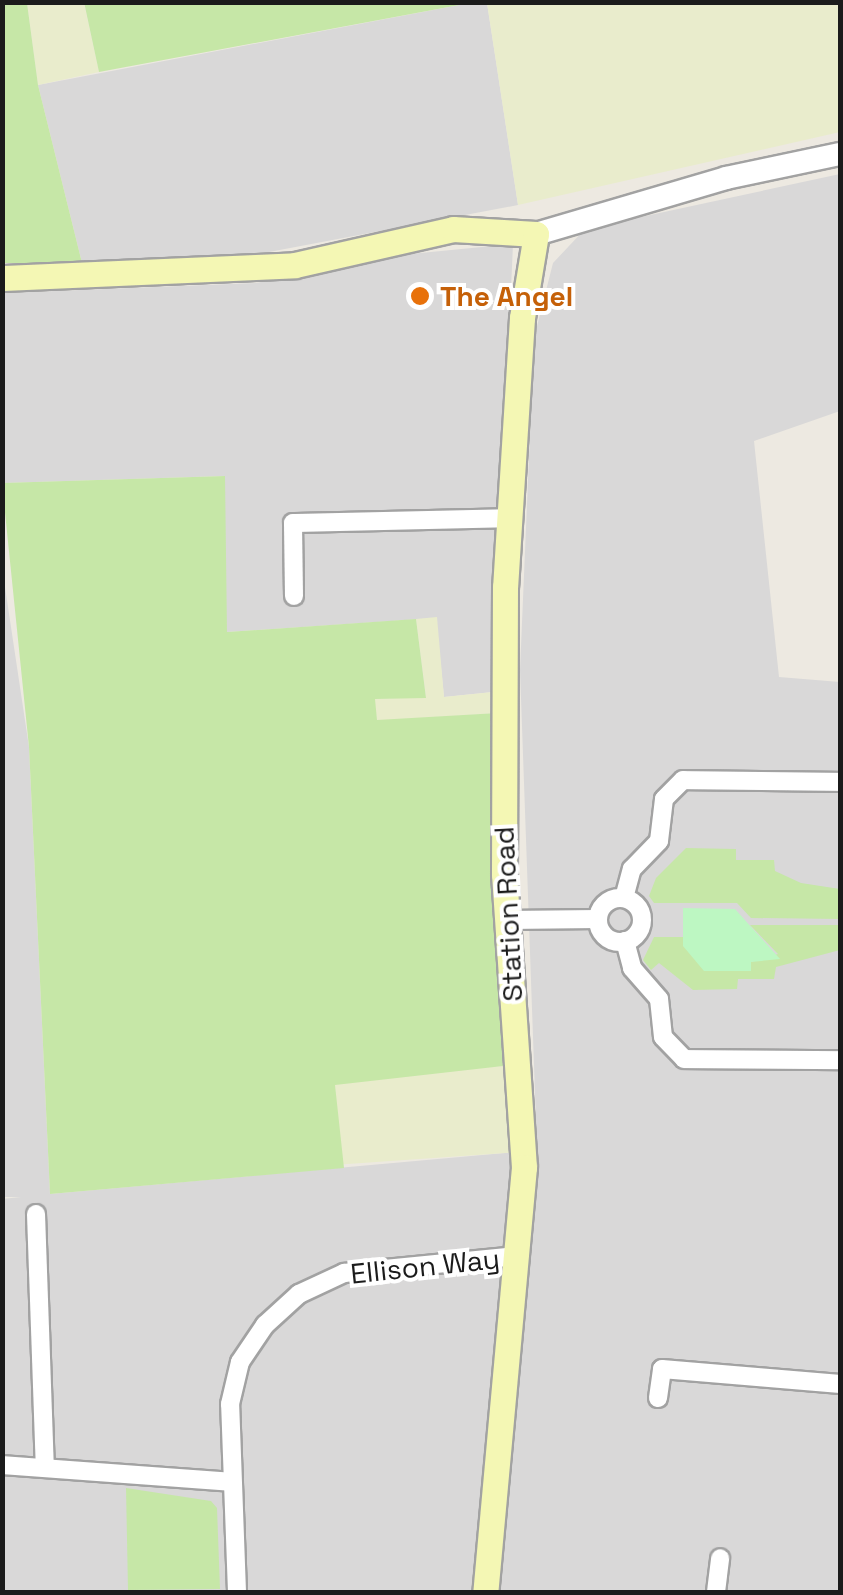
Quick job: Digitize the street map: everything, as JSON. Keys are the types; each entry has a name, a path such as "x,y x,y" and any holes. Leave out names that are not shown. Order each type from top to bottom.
{"main road":[{"path":"2,278 296,265 453,229 536,234"},
{"name":"Station Road","path":"485,1592 524,1166 506,920 508,518 522,318 536,234"}],"street":[{"path":"536,234 692,187 840,154"},
{"path":"294,596 293,523 508,518"},
{"path":"624,898 632,869 660,841 664,799 683,780 840,782"},
{"path":"624,898 640,908 643,920 625,941 606,937 598,920 605,903 624,898"},
{"path":"506,920 598,920"},
{"path":"625,941 632,968 659,998 662,1037 684,1059 840,1060"},
{"path":"36,1214 45,1467"},
{"name":"Ellison Way","path":"237,1592 230,1404 240,1362 289,1302 344,1273 517,1256"},
{"path":"658,1398 662,1369 840,1384"},
{"path":"2,1465 231,1482"},
{"path":"716,1592 720,1558"}],"shaded area":[{"path":"470,3 487,3 518,205 269,252 82,263 38,85"},
{"path":"840,174 840,411 754,441 779,677 840,682 840,1592 3,1592 2,1199 21,1197 2,1197 2,567 29,747 50,1194 537,1150 520,670 534,338 553,263 585,229"},
{"path":"513,244 493,692 444,697 436,618 226,632 224,476 3,483 3,293 256,283 390,256"}],"green space":[{"path":"84,2 470,2 470,3 99,72"},
{"path":"3,3 27,3 38,85 82,263 3,263"},
{"path":"27,3 84,3 99,72 38,85"},
{"path":"487,3 840,3 840,132 518,205"},
{"path":"225,476 227,632 416,619 426,698 375,699 377,720 498,713 503,1066 335,1085 344,1168 50,1194 29,747 2,483"},
{"path":"437,617 444,697 493,692 498,713 377,721 374,699 426,697 416,619"},
{"path":"686,848 736,849 736,860 774,860 775,871 801,883 840,889 840,919 751,918 737,903 654,903 649,896 656,878"},
{"path":"683,908 735,909 780,959 751,962 751,971 704,971 683,946"},
{"path":"750,925 839,925 840,950 776,967 774,979 738,979 737,989 693,990 659,963 651,970 643,960 654,937 683,937 683,946 751,970 751,962 778,954"},
{"path":"503,1066 509,1153 340,1165 334,1078"},
{"path":"126,1488 211,1501 217,1508 220,1589 128,1590"}],"place":[{"name":"The Angel","path":"420,296"}]}
